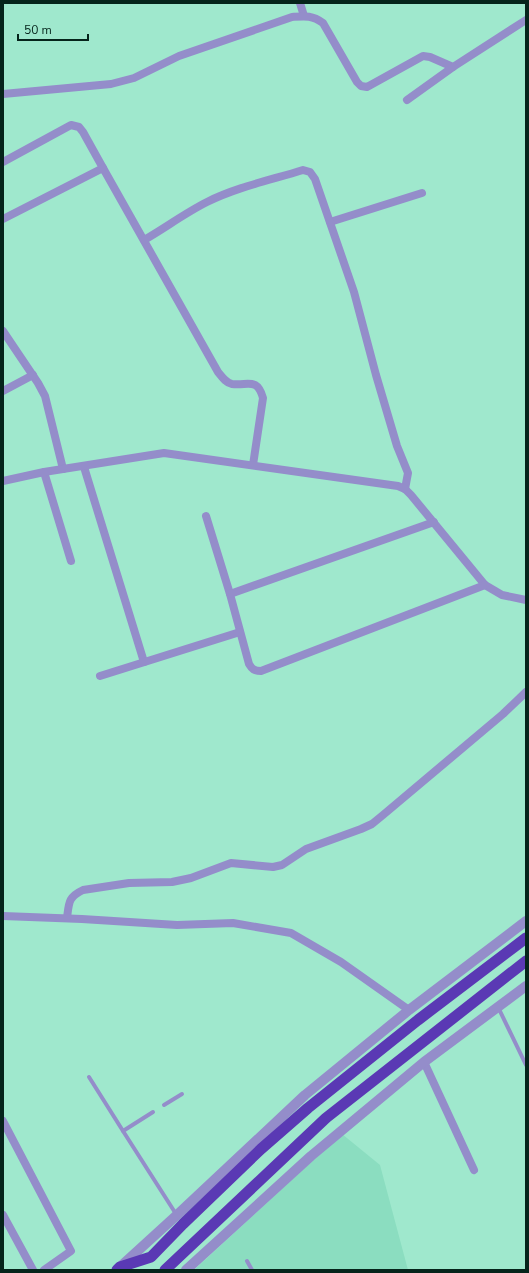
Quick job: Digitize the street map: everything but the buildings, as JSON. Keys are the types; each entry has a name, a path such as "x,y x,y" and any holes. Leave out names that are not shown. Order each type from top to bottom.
{"highway":[{"path":"119,1269 151,1257 261,1149 308,1108 418,1020 526,938"},
{"path":"165,1270 320,1123 526,961"}],"street":[{"path":"300,3 304,16"},
{"path":"3,94 124,82 179,56 292,17 304,16 314,17 323,23 357,82 361,86 367,87 423,56 430,57 453,67"},
{"path":"407,100 453,67 526,20"},
{"path":"3,162 71,125 84,132 218,372 224,379 232,384 251,383 257,385 261,391 263,398 253,465"},
{"path":"3,219 103,168"},
{"path":"144,240 219,196 303,170 310,172 315,180 354,292 397,446 408,473 405,489"},
{"path":"330,222 422,193"},
{"path":"3,331 33,375 45,396 63,469"},
{"path":"3,391 33,375"},
{"path":"3,481 44,472 84,467 164,453 398,486 405,489 485,585 502,595 526,600"},
{"path":"84,467 144,662"},
{"path":"44,472 71,561"},
{"path":"206,516 230,594 249,664 252,669 256,671 261,671 485,585"},
{"path":"230,594 434,522"},
{"path":"100,676 240,632"},
{"path":"67,918 69,903 77,893 84,890 129,883 172,882 191,878 231,863 273,867 282,865 306,849 372,824 503,714 526,692"},
{"path":"3,916 177,924 233,923 291,933 341,962 408,1010"},
{"path":"119,1269 305,1095 408,1010 526,921"},
{"path":"186,1270 311,1156 424,1062 526,986"},
{"path":"424,1062 474,1170"},
{"path":"3,1121 71,1251 56,1267 44,1270"},
{"path":"3,1215 33,1270"}],"lane":[{"path":"498,1007 526,1065"},
{"path":"89,1077 177,1216"},
{"path":"164,1105 182,1094"},
{"path":"123,1131 153,1112"},
{"path":"247,1261 252,1270"}],"shaded area":[{"path":"342,1134 380,1165 408,1270 194,1270"}]}
